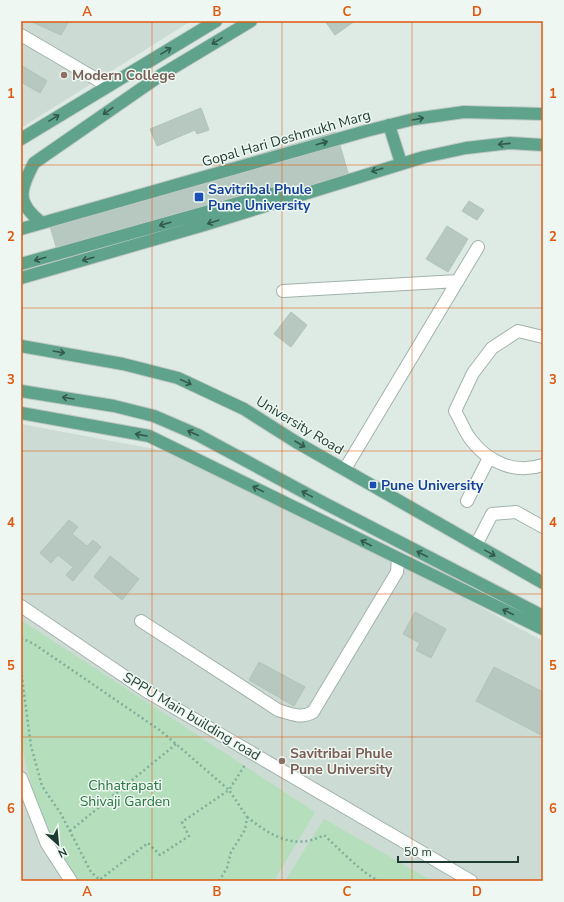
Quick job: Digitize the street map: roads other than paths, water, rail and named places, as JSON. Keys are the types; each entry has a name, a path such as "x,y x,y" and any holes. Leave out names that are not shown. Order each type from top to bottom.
{"main road":[{"path":"21,139 216,21"},
{"path":"42,223 28,212 23,198 24,184 34,163 161,75 251,21"},
{"name":"Gopal Hari Deshmukh Marg","path":"21,230 298,150 414,119 464,112 543,114"},
{"path":"389,125 401,163"},
{"path":"21,278 204,225 401,163 466,148 510,143 543,145"},
{"path":"21,236 262,166 298,150"},
{"path":"21,264 270,194 315,190"},
{"name":"University Road","path":"21,346 123,364 178,378 244,409 296,442 543,583"},
{"path":"21,391 114,406 154,416 198,435 324,503 543,616"},
{"path":"21,413 149,436 543,629"}],"street":[{"path":"21,35 108,86"},
{"path":"345,470 478,247"},
{"path":"283,291 458,281"},
{"path":"543,337 518,331 492,348 473,373 456,411 471,441 489,458 507,467 531,469 543,465"},
{"path":"468,502 489,458"},
{"path":"476,545 492,514 516,512 543,527"},
{"path":"141,621 278,710 297,716 306,716 313,712 397,572 398,559"},
{"name":"SPPU Main building road","path":"21,606 146,691 471,881"},
{"path":"21,778 47,844 71,881"}],"place":[{"name":"Modern College","path":"64,75"},
{"name":"Savitribal Phule Pune University","path":"199,197"},
{"name":"Pune University","path":"373,485"},
{"name":"Savitribai Phule Pune University","path":"282,761"}],"park label":[{"name":"Chhatrapati Shivaji Garden","path":"125,794"}]}
